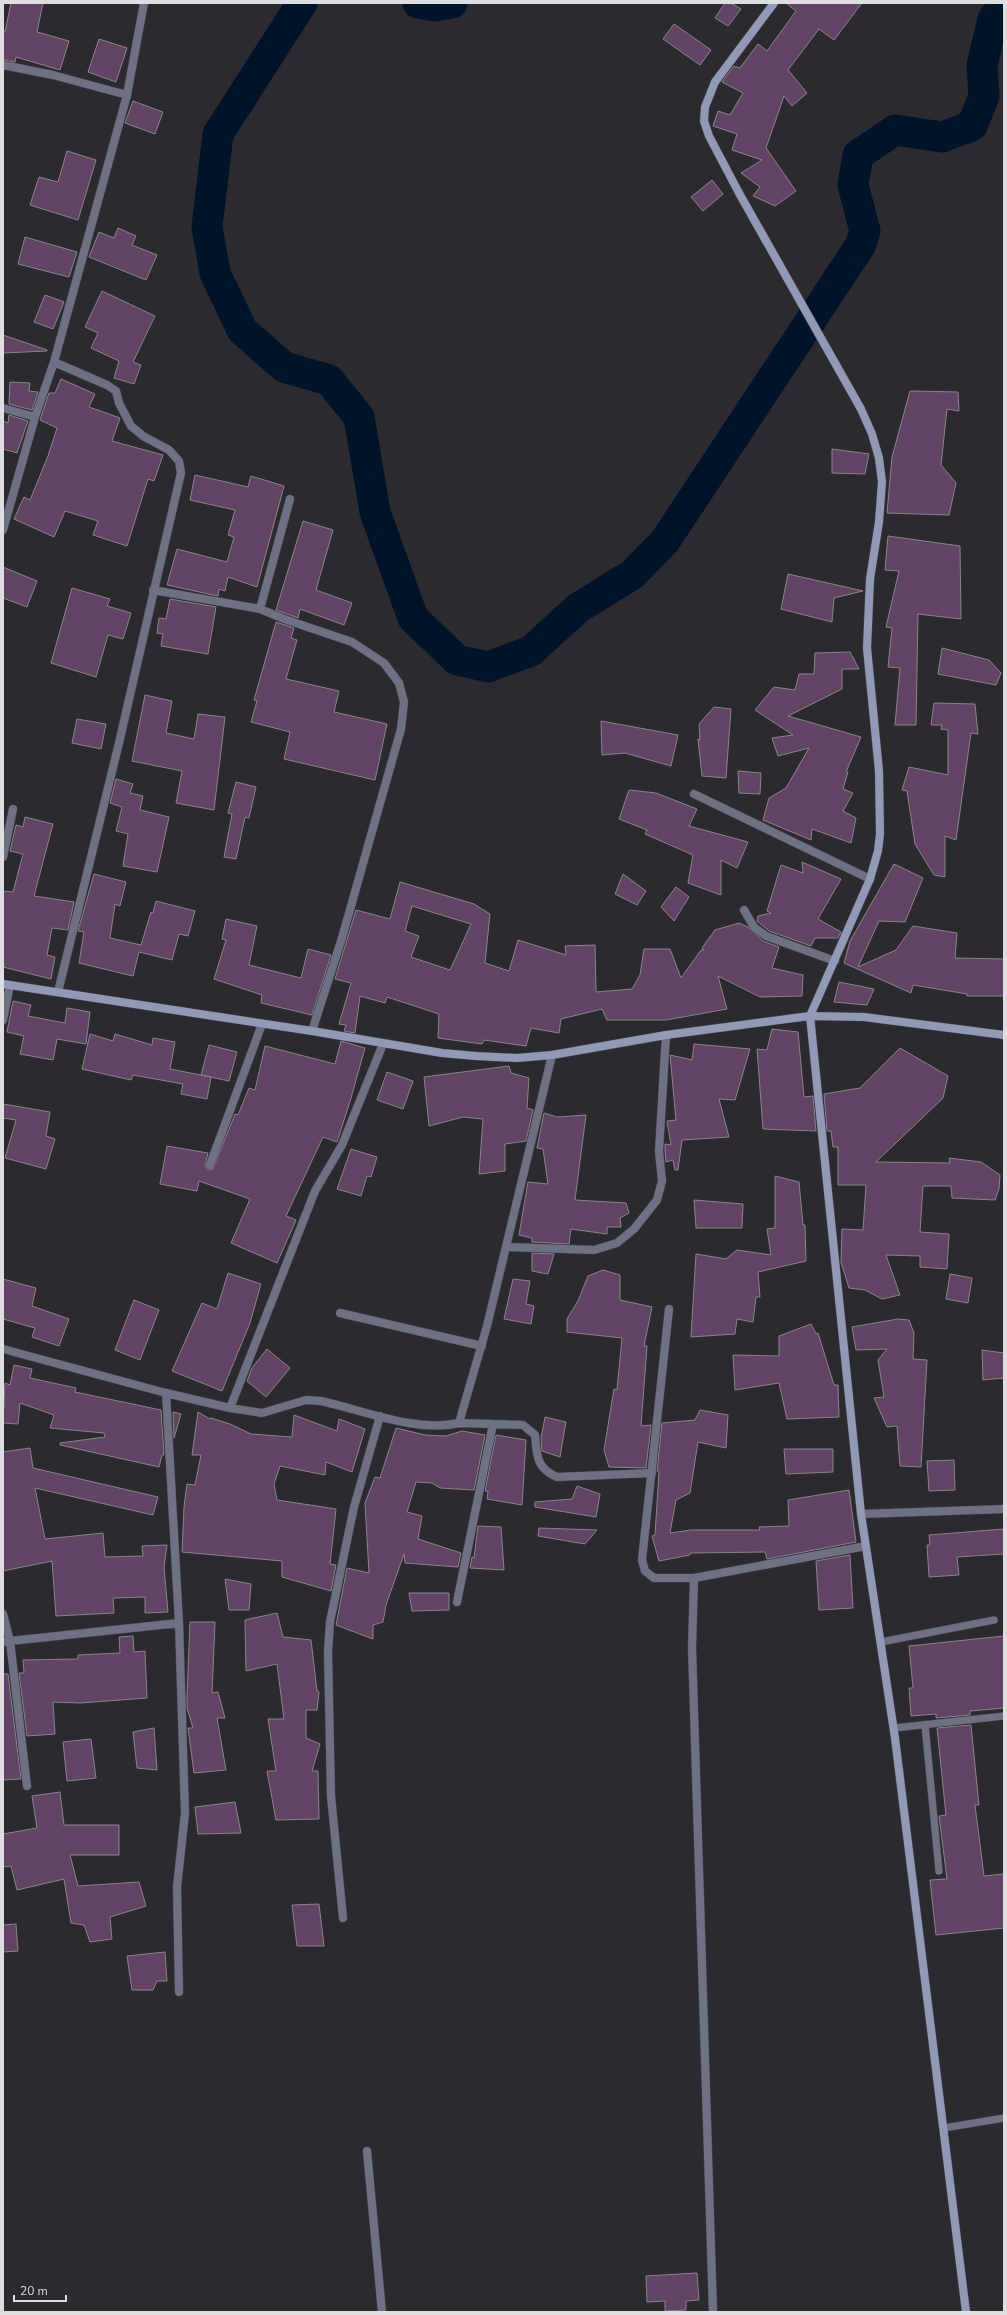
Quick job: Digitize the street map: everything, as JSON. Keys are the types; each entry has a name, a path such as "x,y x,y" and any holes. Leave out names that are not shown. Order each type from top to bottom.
{"street":[{"path":"3,530 35,416 54,362 127,96 144,3"},
{"path":"774,3 715,82 705,107 704,121 709,136 861,409 872,434 879,458 882,482 879,522 870,579 867,648 879,771 880,809 878,851 870,879 810,1016 861,1514 894,1728 966,2312"},
{"path":"3,65 54,75 127,96"},
{"path":"54,362 107,385 116,391 119,403 131,426 143,436 169,450 179,461 181,473 119,743 58,992"},
{"path":"3,408 35,416"},
{"path":"260,609 290,499"},
{"path":"153,590 260,609 286,620 352,642 384,663 399,683 404,702 401,729 340,946 312,1031"},
{"path":"694,794 870,879"},
{"path":"3,857 13,809"},
{"path":"744,910 754,927 766,936 835,961"},
{"path":"3,1020 6,984 312,1031 383,1044 476,1056 517,1058 552,1055 666,1035 810,1016 864,1017 1004,1035"},
{"path":"210,1165 262,1024"},
{"path":"506,1247 570,1250 600,1248 617,1243 634,1229 657,1200 662,1181 660,1150 666,1035"},
{"path":"230,1408 315,1191 342,1145 383,1044"},
{"path":"459,1423 482,1346 552,1055"},
{"path":"669,1309 642,1560 645,1571 654,1578 694,1578 866,1546"},
{"path":"340,1312 482,1346"},
{"path":"3,1349 166,1393 230,1408 262,1413 306,1400 321,1401 380,1416 432,1425 445,1426 459,1423 523,1425 535,1435 539,1464 546,1472 557,1477 652,1473"},
{"path":"166,1393 179,1623 185,1813 177,1887 179,1992"},
{"path":"343,1918 331,1796 328,1652 330,1622 354,1507 380,1416"},
{"path":"457,1602 493,1424"},
{"path":"861,1514 1004,1509"},
{"path":"694,1578 692,1648 713,2312"},
{"path":"3,1614 28,1786"},
{"path":"6,1641 179,1623"},
{"path":"367,2151 382,2312"}],"lane":[{"path":"881,1642 994,1620"},
{"path":"894,1728 1004,1716"},
{"path":"925,1725 939,1871"},
{"path":"944,2128 1004,2118"}],"building":[{"path":"11,3 43,3 37,32 69,41 60,70 16,57 15,62 3,60 3,31 5,32"},
{"path":"725,3 731,3 741,9 728,26 715,18"},
{"path":"786,3 862,3 834,40 819,29 788,70 807,93 792,106 784,96 766,148 796,191 775,206 753,196 760,187 741,173 762,160 732,150 737,134 713,126 718,111 730,115 743,93 722,82 734,66 740,68 758,44 767,51 796,11"},
{"path":"674,24 711,50 700,65 663,39"},
{"path":"99,39 127,48 116,82 88,72"},
{"path":"133,101 163,112 155,134 125,123"},
{"path":"67,151 96,160 78,220 30,205 39,177 58,182"},
{"path":"712,180 723,194 703,211 691,197"},
{"path":"118,228 136,236 132,245 157,255 146,280 89,257 99,232 114,238"},
{"path":"25,237 77,252 69,277 18,264"},
{"path":"102,291 155,316 133,362 141,365 134,384 114,378 119,361 91,348 98,333 85,327"},
{"path":"45,295 64,302 53,329 34,322"},
{"path":"3,335 47,350 47,351 3,353"},
{"path":"61,379 95,394 89,407 120,418 112,441 163,455 154,481 148,479 127,546 93,535 98,521 65,511 54,537 14,519 24,497 30,500 48,456 57,428 40,420 49,393 55,393"},
{"path":"10,382 30,383 29,391 38,392 32,410 9,404"},
{"path":"910,391 958,392 959,411 947,409 941,465 956,483 949,515 887,513 892,457"},
{"path":"9,415 28,421 17,453 3,449 3,421 8,423"},
{"path":"832,449 869,454 865,474 832,473"},
{"path":"195,475 248,487 251,476 284,486 257,587 228,577 225,591 219,589 218,596 167,585 177,549 227,562 234,537 228,535 235,510 190,500"},
{"path":"303,521 333,530 316,590 352,603 344,625 300,609 298,618 276,610"},
{"path":"888,536 960,546 961,619 918,614 916,725 895,725 900,668 888,667 892,628 886,627 899,571 885,570"},
{"path":"3,567 37,581 27,607 3,598"},
{"path":"788,574 863,591 834,598 832,622 781,609"},
{"path":"72,588 110,599 107,606 131,613 123,639 108,635 96,677 51,663"},
{"path":"170,599 216,607 208,654 161,646 163,634 157,633 159,618 166,619"},
{"path":"276,622 294,628 291,638 297,640 286,679 339,691 334,712 387,724 375,780 284,759 290,732 251,722 257,701 254,700"},
{"path":"942,648 989,660 1001,673 996,685 938,674"},
{"path":"850,652 859,669 842,669 842,689 788,716 861,737 846,772 848,772 843,789 853,793 843,811 856,818 851,843 812,829 811,840 763,820 769,798 786,788 809,748 778,756 772,738 793,735 755,710 774,687 795,690 799,674 814,674 815,653"},
{"path":"145,695 172,701 166,733 194,739 198,714 225,717 214,810 176,803 182,771 132,761"},
{"path":"934,703 975,704 978,734 971,733 956,840 945,836 945,877 934,875 915,844 907,791 902,790 909,767 948,775 948,730 941,729 942,725 931,725"},
{"path":"714,707 731,709 726,778 702,776 698,739 700,740 699,724"},
{"path":"77,719 106,724 101,749 72,743"},
{"path":"601,721 678,735 671,766 625,753 602,755"},
{"path":"738,771 761,773 760,794 739,793"},
{"path":"116,779 133,784 130,793 143,796 140,810 169,817 157,872 123,866 128,834 116,831 122,807 110,803"},
{"path":"236,782 256,787 249,818 245,817 236,859 224,857 232,814 228,813"},
{"path":"629,790 656,793 697,809 689,826 748,842 737,868 721,860 721,895 688,883 693,855 645,834 647,830 619,819"},
{"path":"25,817 53,824 34,896 74,902 68,930 52,928 47,955 55,957 51,979 3,967 3,891 13,892 23,854 10,851 16,825 23,827"},
{"path":"802,862 841,879 818,919 841,932 838,938 815,938 811,946 769,931 757,921 758,916 771,913 767,911 781,865 803,873"},
{"path":"894,864 923,878 905,922 879,921 858,967 896,950 913,926 957,933 955,958 1004,959 1004,996 967,996 967,994 913,985 911,993 844,963 850,941"},
{"path":"94,874 126,882 120,906 115,904 110,938 141,945 156,901 195,911 188,936 179,934 172,960 139,952 133,976 79,963 84,932 78,931"},
{"path":"623,874 646,891 637,905 615,894"},
{"path":"400,882 474,904 490,914 485,963 509,971 518,940 566,955 565,946 595,945 596,992 632,989 640,975 644,949 670,949 681,978 701,950 704,950 702,948 715,930 739,923 748,927 763,941 779,947 772,968 803,975 802,996 760,997 718,976 727,1009 666,1020 607,1020 602,1009 561,1019 559,1033 531,1028 526,1046 484,1040 482,1044 438,1038 439,1014 387,997 385,1003 360,996 355,1033 344,1031 346,1025 339,1024 351,983 335,979 356,910 390,919","holes":["412,906 471,924 450,970 411,957 419,936 405,931"]},
{"path":"676,887 689,897 674,921 661,907"},
{"path":"226,919 257,926 249,965 301,978 308,949 331,955 312,1015 261,1003 262,995 214,979 226,940 222,939"},
{"path":"839,982 874,989 867,1005 834,1002"},
{"path":"13,1001 31,1005 28,1016 65,1023 67,1008 90,1012 86,1044 57,1039 53,1060 20,1054 24,1036 7,1032"},
{"path":"772,1029 798,1032 804,1097 813,1096 816,1131 763,1129 757,1049 767,1050"},
{"path":"90,1034 113,1041 115,1034 152,1045 153,1038 175,1042 170,1069 211,1077 207,1099 181,1094 183,1084 133,1075 131,1080 82,1069"},
{"path":"341,1041 365,1048 351,1098 337,1142 323,1137 286,1216 296,1220 277,1263 231,1243 250,1199 199,1181 197,1191 160,1184 167,1146 208,1153 205,1166 208,1170 213,1169 235,1114 238,1115 249,1088 255,1090 265,1046 335,1064"},
{"path":"694,1044 750,1049 735,1100 719,1099 729,1137 682,1140 678,1170 675,1170 673,1160 666,1162 665,1151 665,1144 671,1145 667,1121 676,1120 670,1055 692,1060"},
{"path":"209,1045 237,1052 229,1081 201,1075"},
{"path":"900,1048 948,1076 943,1098 876,1162 950,1163 949,1158 981,1162 1000,1175 999,1189 995,1200 952,1198 951,1186 923,1186 920,1232 949,1234 947,1269 920,1267 920,1256 886,1255 900,1295 882,1299 865,1290 849,1288 841,1262 842,1229 863,1230 866,1185 838,1185 838,1147 833,1147 831,1131 827,1131 824,1094 860,1088"},
{"path":"509,1066 511,1073 529,1078 527,1108 533,1110 526,1141 505,1144 505,1171 479,1174 483,1119 463,1117 429,1126 424,1077"},
{"path":"387,1072 413,1081 403,1109 377,1100"},
{"path":"3,1104 50,1112 46,1136 55,1139 46,1169 5,1158 16,1120 3,1118"},
{"path":"544,1113 557,1117 586,1115 575,1200 626,1203 629,1213 620,1218 621,1227 607,1227 607,1234 571,1229 569,1244 532,1242 532,1238 519,1235 528,1182 548,1184 543,1149 537,1148"},
{"path":"351,1149 377,1157 371,1177 367,1176 361,1196 337,1189"},
{"path":"775,1176 799,1182 803,1225 805,1225 806,1261 758,1272 760,1297 756,1297 753,1322 737,1319 735,1334 691,1337 696,1254 726,1259 737,1250 771,1255 767,1229 775,1228"},
{"path":"694,1200 743,1204 742,1228 696,1228"},
{"path":"532,1253 554,1254 548,1274 532,1271"},
{"path":"603,1270 620,1275 620,1300 652,1307 644,1346 647,1346 641,1426 651,1425 646,1468 609,1467 604,1450 614,1389 617,1390 622,1338 567,1332 567,1319 578,1301 588,1276"},
{"path":"228,1273 261,1284 250,1323 222,1391 172,1371 202,1303 217,1309"},
{"path":"950,1274 972,1278 968,1303 946,1299"},
{"path":"3,1279 36,1288 32,1306 69,1319 59,1346 32,1337 35,1328 3,1319"},
{"path":"513,1279 530,1281 526,1304 534,1306 531,1324 504,1319"},
{"path":"134,1300 159,1310 140,1360 115,1350"},
{"path":"898,1319 909,1320 914,1333 913,1359 927,1360 921,1467 900,1466 897,1426 887,1427 874,1398 884,1397 878,1360 887,1349 856,1350 852,1327"},
{"path":"811,1324 816,1334 818,1333 834,1385 838,1385 839,1417 787,1419 779,1383 735,1390 733,1355 779,1356 779,1336"},
{"path":"267,1349 290,1368 266,1397 247,1381 252,1368"},
{"path":"982,1350 1004,1353 1004,1378 983,1380"},
{"path":"14,1365 32,1369 30,1378 76,1388 75,1392 161,1410 164,1455 162,1455 159,1467 60,1445 60,1443 105,1437 104,1433 50,1428 54,1415 20,1403 18,1424 3,1423 5,1383 10,1385"},
{"path":"700,1410 728,1415 726,1448 698,1442 690,1493 676,1500 670,1533 691,1530 760,1530 759,1527 789,1526 788,1500 849,1490 856,1542 767,1559 765,1552 690,1553 690,1555 659,1561 652,1536 655,1535 659,1472 657,1471 662,1423 695,1420"},
{"path":"173,1412 181,1414 174,1438"},
{"path":"198,1412 210,1419 211,1418 230,1424 251,1434 292,1437 294,1415 337,1431 339,1419 365,1429 352,1472 326,1462 325,1475 280,1466 274,1484 277,1500 336,1509 330,1564 336,1565 331,1591 282,1577 282,1561 182,1552 184,1507 187,1484 195,1485 201,1455 192,1455"},
{"path":"545,1417 566,1422 560,1457 542,1451 541,1438"},
{"path":"396,1428 425,1435 446,1436 462,1431 485,1435 474,1490 440,1488 432,1483 416,1482 407,1512 422,1516 418,1539 461,1553 458,1567 405,1563 404,1554 386,1605 383,1622 373,1625 373,1639 336,1625 347,1568 369,1573 365,1503 375,1477 380,1478"},
{"path":"496,1435 526,1440 522,1505 487,1499 488,1491 485,1491"},
{"path":"30,1448 33,1468 158,1497 153,1515 35,1488 45,1539 103,1533 105,1557 143,1556 142,1546 167,1545 164,1567 168,1612 145,1613 145,1597 113,1598 114,1613 56,1616 52,1561 3,1571 3,1452"},
{"path":"784,1449 833,1449 833,1472 786,1474"},
{"path":"954,1460 955,1490 929,1491 927,1461"},
{"path":"577,1486 600,1494 596,1517 535,1507 535,1502 572,1499"},
{"path":"478,1526 501,1527 504,1570 470,1568 472,1557 474,1558"},
{"path":"539,1528 597,1530 585,1544 538,1536"},
{"path":"1004,1529 1004,1554 957,1557 959,1575 929,1577 927,1545 930,1545 929,1535"},
{"path":"850,1555 853,1608 819,1610 816,1561"},
{"path":"225,1579 251,1584 249,1610 229,1610"},
{"path":"409,1593 449,1593 449,1610 412,1611"},
{"path":"277,1613 283,1637 311,1640 317,1691 319,1692 317,1710 306,1710 306,1738 320,1744 312,1771 318,1771 319,1819 276,1820 267,1771 276,1771 268,1719 284,1719 277,1664 246,1671 245,1620"},
{"path":"190,1622 215,1622 212,1693 218,1692 225,1718 217,1718 226,1770 194,1773 188,1728 193,1728 187,1708"},
{"path":"133,1636 134,1652 145,1651 147,1698 80,1703 53,1702 55,1734 27,1736 19,1673 24,1673 23,1660 78,1659 78,1655 120,1653 119,1637"},
{"path":"1004,1636 1004,1708 970,1711 970,1715 936,1718 936,1714 911,1716 909,1688 913,1688 909,1646"},
{"path":"3,1674 8,1674 21,1779 3,1780"},
{"path":"971,1725 979,1805 975,1805 984,1876 1004,1874 1004,1928 936,1935 930,1880 947,1879 939,1816 946,1815 937,1728"},
{"path":"154,1728 157,1770 137,1768 133,1732"},
{"path":"91,1739 96,1778 67,1781 63,1742"},
{"path":"60,1792 64,1825 119,1825 119,1855 70,1855 78,1886 139,1882 146,1906 110,1917 112,1939 90,1942 84,1925 71,1923 64,1879 17,1890 11,1866 3,1867 3,1834 37,1828 32,1796"},
{"path":"235,1802 241,1833 198,1834 195,1807"},
{"path":"319,1904 324,1946 297,1946 292,1905"},
{"path":"16,1924 18,1951 3,1952 3,1925"},
{"path":"165,1952 167,1981 157,1981 153,1990 132,1990 127,1956"},
{"path":"697,2273 699,2300 686,2301 686,2310 665,2311 665,2301 647,2302 646,2276"}],"waterway":[{"path":"302,3 218,134 207,227 215,273 242,330 284,367 329,380 359,417 375,512 413,618 457,660 488,667 531,651 578,608 633,574 665,541 860,246 865,231 853,185 858,155 895,130 942,137 972,126 984,96 982,65 993,19 1004,5"},
{"path":"418,3 435,6 452,3"}]}
